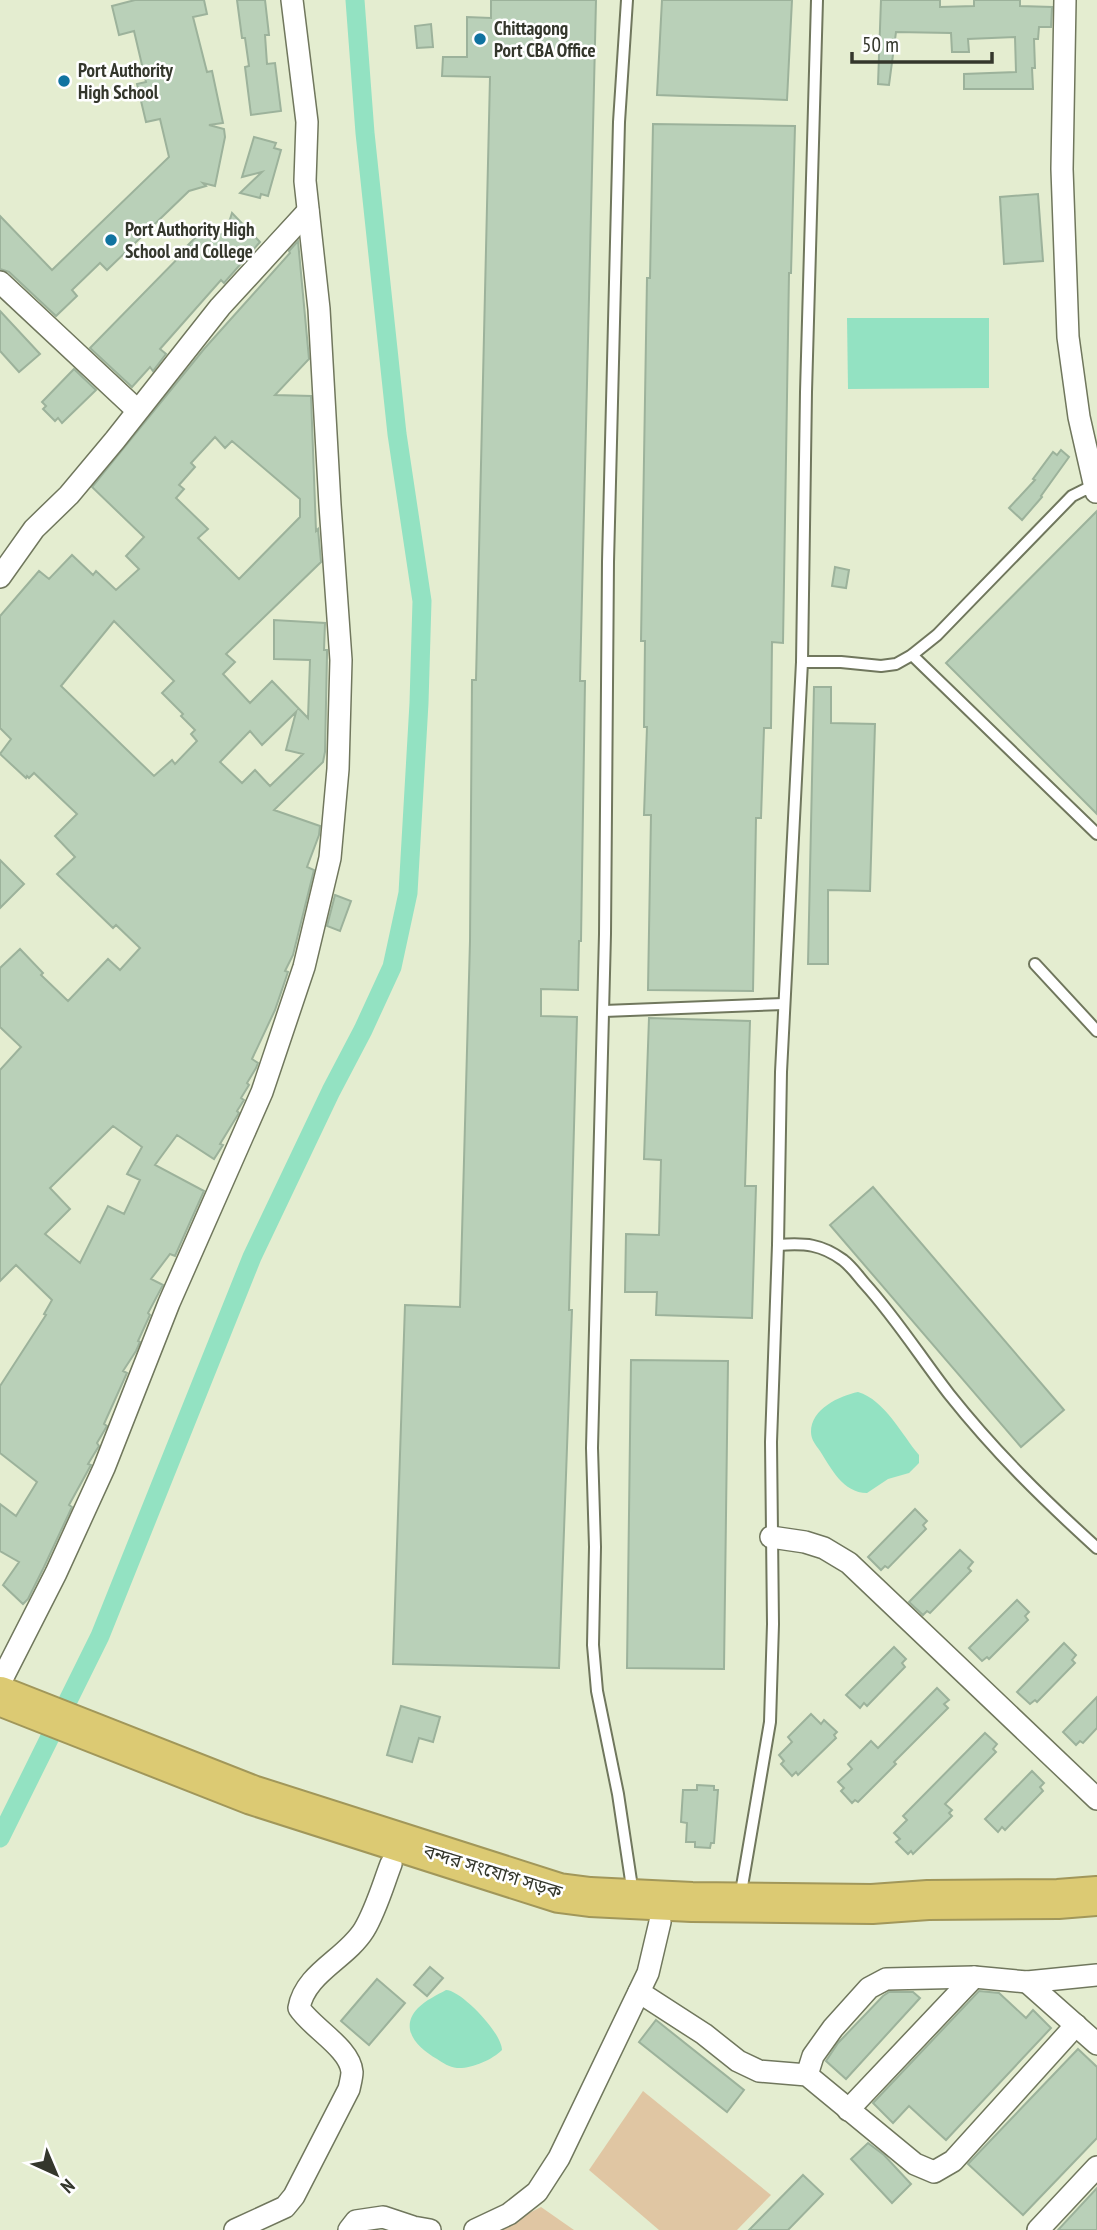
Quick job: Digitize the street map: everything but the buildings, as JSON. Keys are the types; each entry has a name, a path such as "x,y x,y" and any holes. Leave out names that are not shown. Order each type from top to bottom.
{"highway":[{"name":"বন্দর সংযোগ সড়ক","path":"0,1696 187,1781 252,1816 391,1864 526,1906 602,1919 647,1911 739,1903 872,1904 1097,1896"},
{"name":"বন্দর সংযোগ সড়ক","path":"0,1720 187,1781 253,1795 532,1886 647,1911 958,1919 1097,1910"}],"street":[{"path":"0,1683 56,1573 104,1468 169,1303 262,1092 304,967 330,858 338,769 341,660 319,309 304,152 307,122 292,0"},
{"path":"1065,0 1062,169 1067,325 1079,417 1097,493"},
{"path":"0,577 34,529 69,495 220,307 308,211"},
{"path":"0,282 137,410"},
{"path":"771,1537 824,1548 849,1563 1097,1799"},
{"path":"235,2230 285,2207 295,2196 349,2089 352,2074 349,2062 340,2049 307,2020 299,2008 301,1995 364,1930 391,1864"},
{"path":"475,2230 509,2214 537,2192 559,2158 648,1973 647,1911"},
{"path":"807,2075 813,2056 833,2028 869,1988 886,1979 974,1978 1027,1982 1097,1975"},
{"path":"848,2110 974,1978"},
{"path":"1027,1982 1097,2044"},
{"path":"639,1992 704,2034 738,2061 759,2071 807,2075 915,2164 934,2172 953,2161 1076,2025"},
{"path":"1038,2230 1097,2167"},
{"path":"349,2230 356,2221 383,2217 430,2230"}],"lane":[{"path":"627,0 620,122 608,562 604,1011 592,1448 595,1547 593,1645 597,1690 620,1805 647,1911"},
{"path":"739,1903 770,1722 771,1442 778,1181 784,1004 802,662 817,0"},
{"path":"802,662 841,662 881,667 896,664 912,655 937,635 1072,496 1086,489 1097,493"},
{"path":"912,655 1097,834"},
{"path":"1035,964 1097,1031"},
{"path":"604,1011 784,1004"},
{"path":"778,1245 807,1243 829,1251 846,1262 882,1302 948,1393 1001,1457 1032,1490 1097,1548"}],"shaded area":[{"path":"847,318 989,318 989,388 848,389"},
{"path":"858,1392 877,1402 885,1410 919,1455 919,1463 909,1473 888,1479 867,1493 851,1489 844,1484 833,1472 811,1435 812,1424 821,1410 835,1400"},
{"path":"446,1990 461,1997 480,2014 495,2033 502,2050 481,2063 457,2068 430,2055 417,2044 410,2030 412,2016 424,2003"},
{"path":"643,2091 771,2195 737,2230 659,2230 589,2170"},
{"path":"541,2207 574,2230 496,2230"}],"waterway":[{"path":"0,1838 100,1636 252,1257 392,967 408,893 422,601 397,434 365,133 355,0"}],"place":[{"name":"Chittagong Port CBA Office","path":"480,39"},
{"name":"Port Authority High School","path":"64,81"},
{"name":"Port Authority High School and College","path":"111,240"}]}
